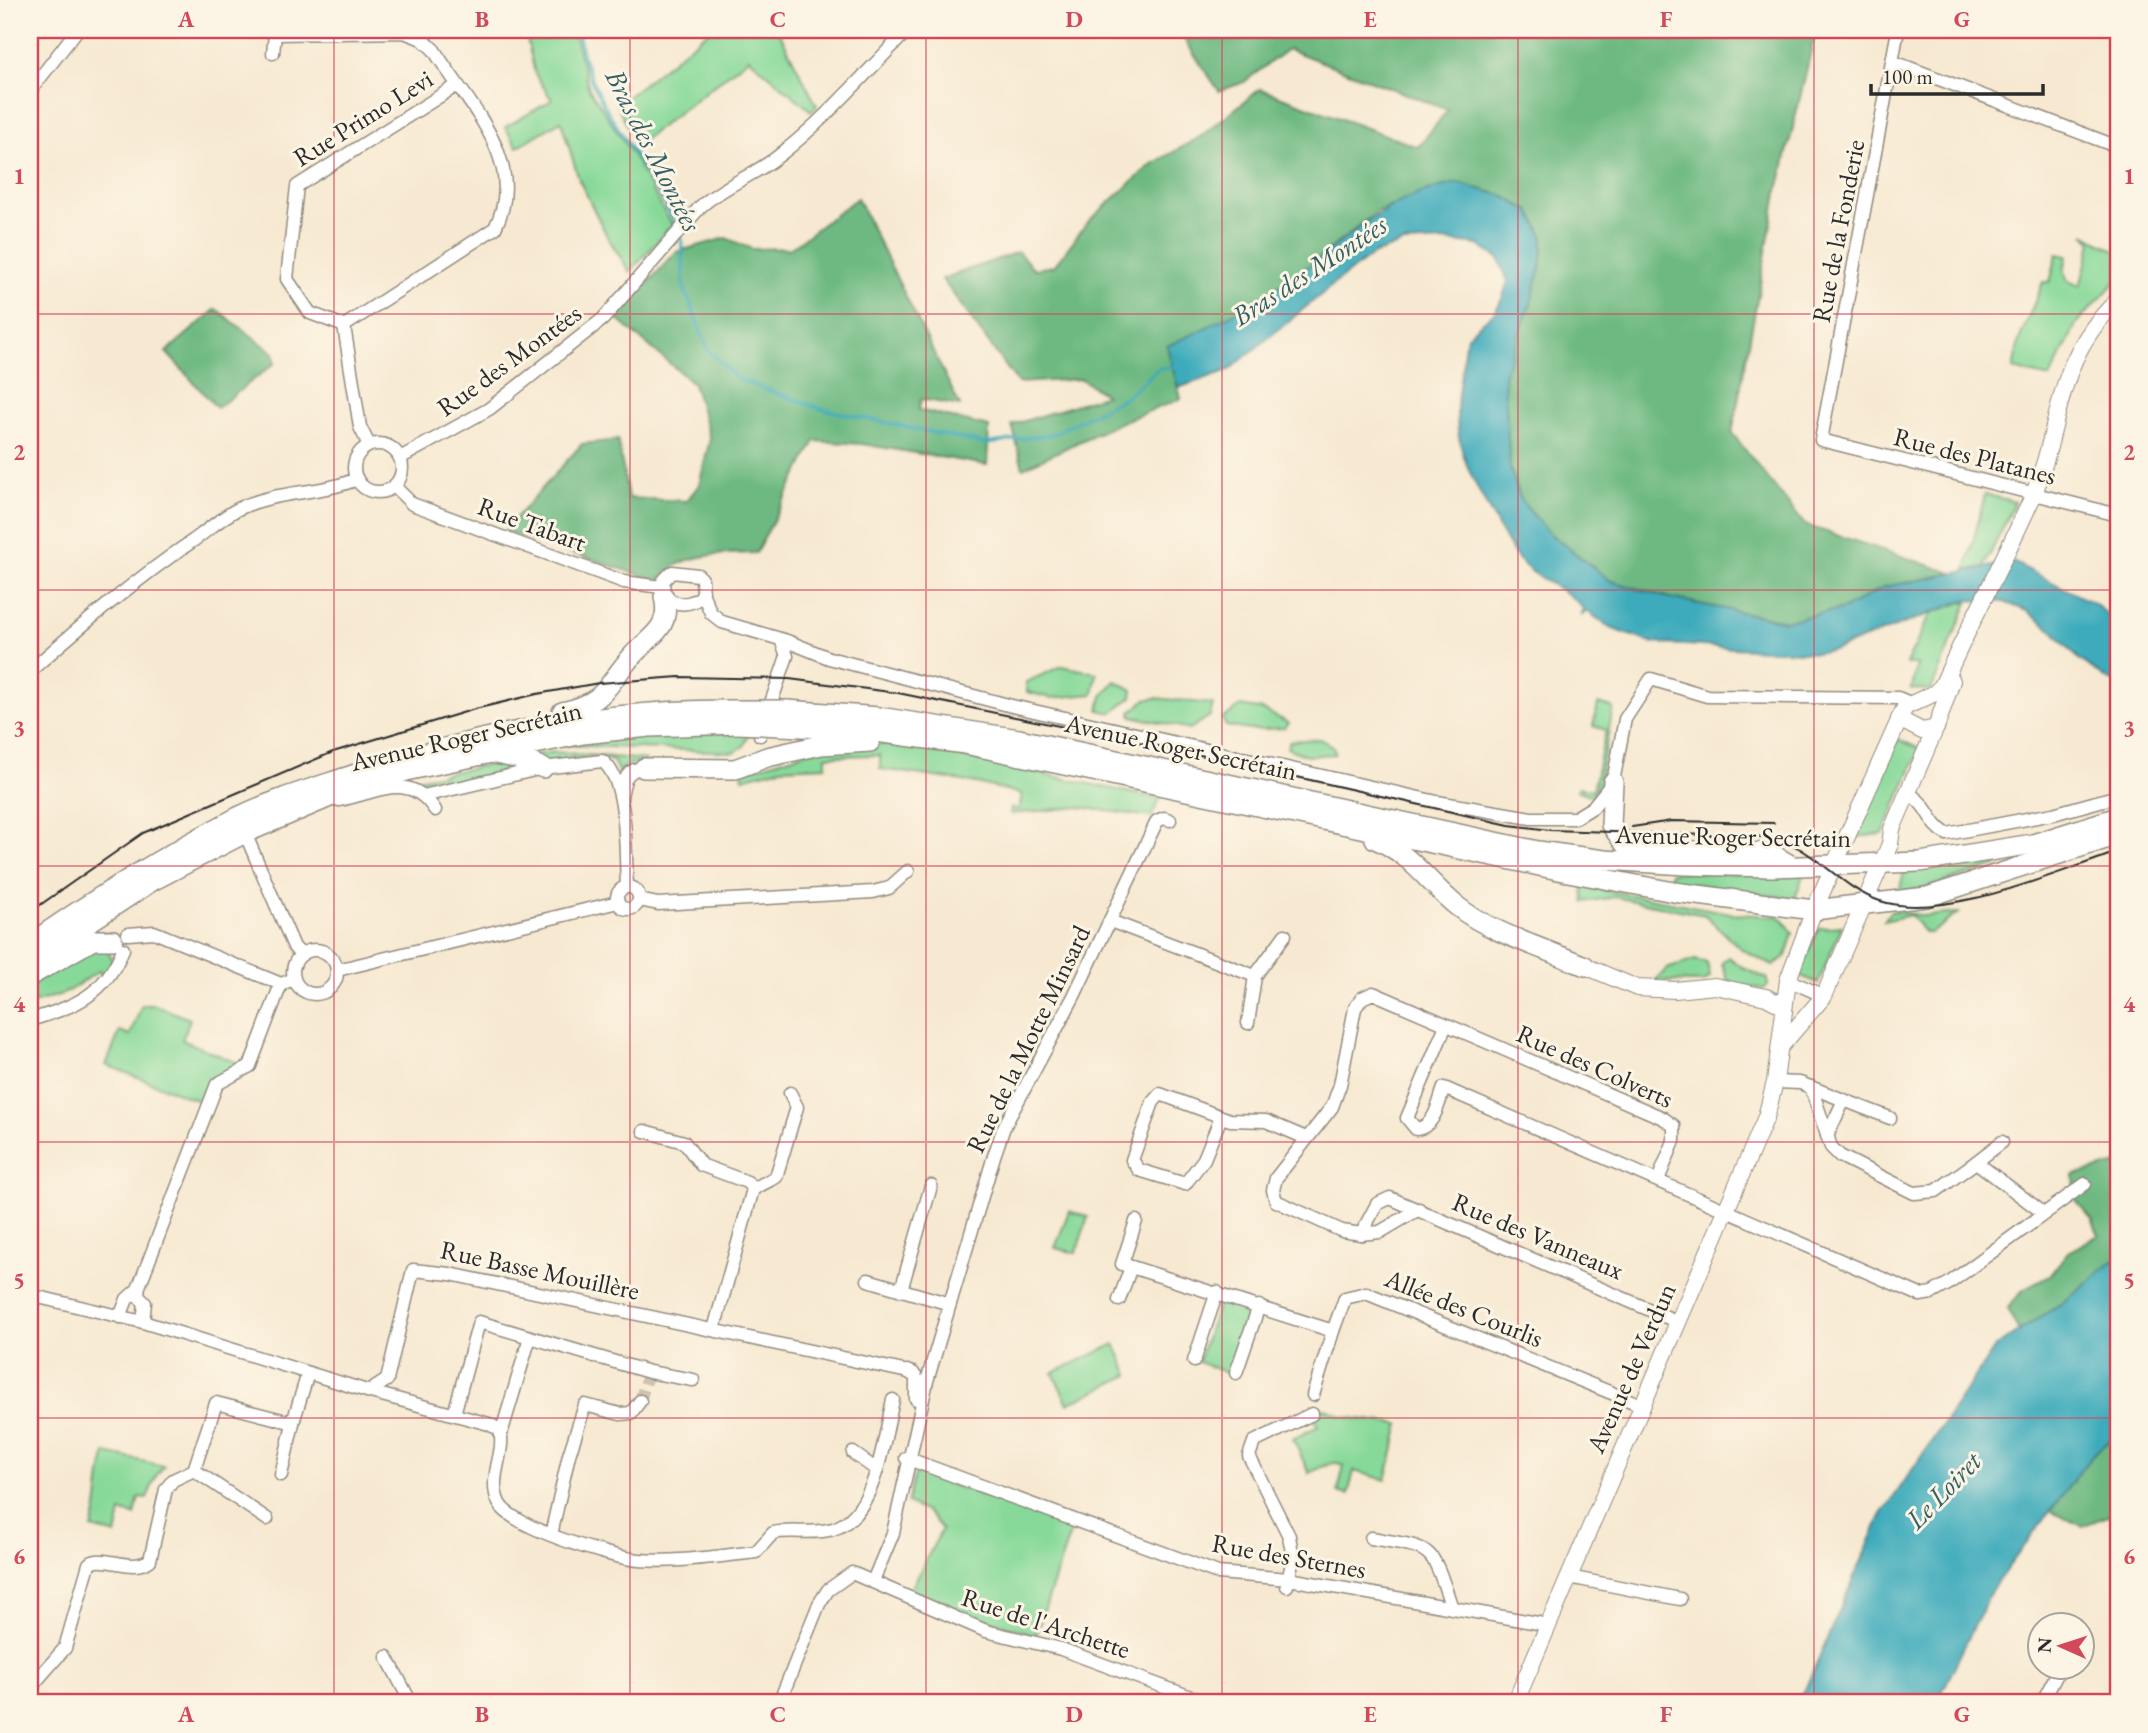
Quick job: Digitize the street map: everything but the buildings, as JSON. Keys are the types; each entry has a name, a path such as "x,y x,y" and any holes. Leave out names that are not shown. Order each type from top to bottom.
{"main road":[{"path":"393,761 455,738 581,708 595,702 613,685 636,652 664,626 666,614 663,592"},
{"name":"Avenue Roger Secrétain","path":"30,944 104,892 241,825 311,805 351,788 410,770 490,754 516,745 583,734 738,717"},
{"name":"Avenue Roger Secrétain","path":"30,961 241,825 305,789 393,761 491,737 589,719 878,717 1019,739 1538,851 1664,864 1792,866 1920,862 2033,844 2118,817"},
{"name":"Avenue Roger Secrétain","path":"784,718 965,744 1342,825 1674,892 1814,910 1927,898 2118,835"},
{"path":"644,768 735,769 767,757 821,745 882,742 1021,761 1161,787"},
{"path":"490,754 526,760 543,768"},
{"path":"1613,782 1611,825 1627,847 1642,850 1770,853 1792,866"},
{"path":"1342,825 1406,855 1458,907 1481,922 1586,966"},
{"path":"30,976 93,940 122,941"}],"street":[{"path":"30,91 78,30"},
{"name":"Rue des Montées","path":"400,458 445,436 528,381 603,320 684,224 717,191 778,157 803,136 908,30"},
{"name":"Rue de la Fonderie","path":"1821,440 1895,62 1898,30"},
{"path":"273,53 271,32 404,32 422,39 434,50 499,146 505,169 504,209 495,228 344,326 360,427 369,445"},
{"path":"1895,62 2118,147"},
{"name":"Rue Primo Levi","path":"344,326 310,313 286,279 297,186 456,86"},
{"name":"Avenue de Verdun","path":"1779,1049 1824,996 1882,863 1907,793 1937,724 2000,560 2033,495 2062,389 2076,354 2100,317 2118,300"},
{"name":"Rue des Platanes","path":"1821,440 2033,495 2118,514"},
{"path":"383,444 400,458 401,473 394,486 374,491 357,480 354,464 362,450 369,445 383,444"},
{"path":"30,671 159,565 238,509 291,492 332,488 357,480"},
{"name":"Rue Tabart","path":"394,486 412,504 624,582 663,592"},
{"path":"703,595 688,604 671,602 663,592 667,575 672,572 698,575 702,579 703,595 711,613 722,622 900,678 1437,802 1531,818 1575,818 1593,807 1613,782 1625,719 1651,679 1707,696 1884,700 1899,698 1934,711 1937,724 1927,732 1899,719 1884,700"},
{"name":"Avenue de Verdun","path":"1515,1703 1766,1117 1775,1082 1788,980 1814,910 1899,719 1913,703 1935,693 1942,686 1980,609"},
{"path":"760,735 787,656 782,642"},
{"name":"Avenue Roger Secrétain","path":"423,796 543,768 602,761 613,771 621,798"},
{"path":"627,887 621,798 626,776 634,769 644,768"},
{"name":"Avenue Roger Secrétain","path":"311,805 398,786 415,789 435,810"},
{"path":"1907,793 1921,800 1936,826 1947,834 2053,814 2118,796"},
{"name":"Rue de la Motte Minsard","path":"873,1581 893,1533 928,1381 984,1186 1004,1127 1110,922 1157,821 1164,818 1170,820"},
{"path":"241,825 301,956"},
{"path":"639,900 658,904 873,892 889,888 908,871"},
{"path":"627,887 636,891 639,900"},
{"path":"618,902 619,892 627,887"},
{"path":"337,970 618,902 628,909 634,908 639,900"},
{"path":"1110,922 1255,976"},
{"path":"30,1020 54,1013 106,984 122,941 154,932 288,981 318,994 331,987 337,970 332,958 320,951 301,956 295,965 288,981 250,1066 246,1071 217,1084 138,1289 127,1299 120,1317"},
{"path":"1248,1023 1255,976 1285,935"},
{"path":"1586,966 1637,988 1675,990 1715,986 1766,997 1783,1006"},
{"path":"1788,980 1824,996"},
{"name":"Rue des Colverts","path":"1306,1138 1332,1107 1340,1085 1355,1007 1362,998 1373,993 1663,1118 1674,1126 1674,1141 1658,1180"},
{"path":"1444,1088 1431,1122 1424,1128 1416,1129 1407,1118 1446,1025"},
{"path":"1423,1078 1920,1295 1932,1293 1948,1284 2042,1212 2085,1184"},
{"path":"1775,1082 1811,1087 1890,1118"},
{"path":"1811,1087 1831,1147 1840,1156 1914,1193 1936,1191 2002,1142"},
{"path":"714,1329 753,1189 776,1177 797,1107 790,1093"},
{"path":"1221,1117 1204,1159 1185,1184 1139,1170 1132,1160 1153,1102 1160,1094 1230,1120 1266,1121 1306,1138 1276,1178 1273,1190 1276,1201 1342,1231 1361,1234"},
{"path":"1827,1136 1844,1100"},
{"path":"644,1131 684,1142 701,1166 747,1182 753,1189"},
{"path":"1976,1162 2042,1212"},
{"path":"901,1290 931,1186"},
{"name":"Rue des Vanneaux","path":"1361,1234 1377,1203 1390,1198 1678,1322"},
{"name":"Rue des Vanneaux","path":"1361,1234 1380,1232 1419,1209"},
{"path":"1136,1221 1122,1264 1334,1331 1313,1395"},
{"path":"1119,1300 1131,1267"},
{"name":"Rue Basse Mouillère","path":"370,1391 387,1380 413,1270 450,1274 714,1329 907,1371 928,1381"},
{"path":"867,1280 950,1304"},
{"path":"138,1289 139,1297 145,1303 142,1322"},
{"path":"1194,1360 1217,1292"},
{"name":"Allée des Courlis","path":"1334,1331 1345,1298 1366,1293 1641,1405"},
{"path":"30,1295 142,1322 308,1373 489,1424 500,1430 501,1434"},
{"path":"1236,1373 1259,1306"},
{"path":"454,1414 478,1322 649,1372 692,1380"},
{"path":"530,1337 501,1434 494,1477 498,1501 513,1519 551,1535 637,1560 703,1558 757,1552 773,1533 829,1530 846,1524 872,1487 893,1400"},
{"name":"Rue de la Motte Minsard","path":"907,1371 916,1377 918,1387 905,1453 905,1457 911,1459"},
{"path":"281,1475 308,1373"},
{"path":"551,1535 569,1455 584,1405 620,1414 631,1413 640,1402"},
{"path":"30,1688 65,1648 89,1564 98,1561 132,1566 150,1560 169,1484 194,1470 216,1403 286,1421 294,1419"},
{"path":"1288,1582 1293,1558 1289,1536 1249,1456 1254,1442 1312,1414"},
{"path":"853,1453 877,1470"},
{"name":"Rue des Sternes","path":"911,1459 1218,1573 1549,1625"},
{"path":"194,1470 267,1519"},
{"path":"1371,1538 1422,1546 1432,1556 1439,1570 1452,1608"},
{"path":"779,1703 819,1604 828,1590 844,1575 852,1573 873,1581"},
{"path":"1569,1577 1680,1599"},
{"name":"Rue de l'Archette","path":"873,1581 898,1595 986,1630 1061,1649 1207,1703"},
{"path":"387,1657 411,1703"},
{"path":"2042,1703 2054,1680"}],"green space":[{"path":"525,30 573,30 589,89 629,149 672,225 630,272 608,238 579,180 561,121 517,147 505,127 552,100 535,74"},
{"path":"710,30 778,30 817,106 811,111 749,58 637,145 617,105"},
{"path":"1178,30 1816,30 1776,199 1732,433 1805,525 1953,573 1885,587 1844,609 1785,621 1669,598 1611,581 1550,534 1522,502 1510,469 1504,376 1542,264 1543,236 1530,211 1501,195 1456,183 1378,211 1300,273 1215,325 1168,346 1181,399 1121,422 1023,468 1012,425 1106,395 1081,379 1018,383 942,279 1018,252 1034,269 1054,266 1088,222 1152,164 1200,137 1260,89 1418,147 1448,110 1288,49 1244,82 1219,91"},
{"path":"857,198 960,406 921,399 919,410 989,427 987,465 862,444 815,441 756,553 703,556 678,565 659,581 504,531 582,444 618,440 628,498 686,501 699,486 710,439 693,383 616,318 676,252 726,238 752,249 791,248"},
{"path":"2084,234 2118,252 2118,279 2077,323 2050,378 2013,369 2019,340 2043,282 2050,282 2057,254 2067,256 2064,271 2068,281 2080,286 2092,242"},
{"path":"216,309 274,353 275,363 217,408 166,352"},
{"path":"1985,494 2015,502 1984,567 1966,570"},
{"path":"1969,600 1931,690 1912,689 1917,664 1906,664 1931,613"},
{"path":"1062,666 1097,673 1093,694 1051,698 1027,692 1026,682"},
{"path":"1115,681 1133,690 1132,697 1111,713 1099,710 1102,696"},
{"path":"1156,698 1213,704 1210,716 1190,729 1131,716 1131,712 1145,700"},
{"path":"1598,704 1613,708 1599,783 1592,796 1577,790 1579,787 1593,790 1606,730 1593,726"},
{"path":"1241,706 1263,710 1289,723 1284,728 1250,730 1226,726 1222,719"},
{"path":"749,732 744,746 734,752 562,745 615,736"},
{"path":"1320,739 1334,747 1335,754 1307,756 1287,748 1290,741"},
{"path":"1898,739 1920,749 1883,834 1855,837"},
{"path":"883,744 934,751 1160,799 1151,817 1079,807 1010,814 1011,808 1019,810 1022,794 976,783 880,769 880,755 826,756 826,766 781,768 743,778 742,772 825,746"},
{"path":"555,752 646,760 646,763 630,764 618,771 613,761 590,756 548,763 529,755"},
{"path":"502,762 527,766 429,788 403,782"},
{"path":"2088,838 1924,888 1899,893 1904,871"},
{"path":"1671,872 1803,875 1795,899 1669,880"},
{"path":"1583,886 1735,914 1777,916 1782,918 1793,933 1786,956 1773,966 1741,949 1705,915 1614,897 1584,902"},
{"path":"1890,912 1925,916 1958,913 1931,933 1925,933 1911,915 1884,921"},
{"path":"1842,926 1818,983 1798,975 1819,928"},
{"path":"107,946 112,961 104,978 99,971 65,993 30,1004 30,986 36,981 85,948"},
{"path":"1729,957 1743,968 1768,979 1768,986 1763,989 1729,983 1722,963"},
{"path":"1695,960 1707,963 1710,977 1704,982 1655,981 1667,969"},
{"path":"142,1005 155,1005 190,1019 182,1040 243,1065 209,1081 201,1102 106,1065 120,1031 130,1035"},
{"path":"2118,1164 2118,1257 2062,1303 2019,1331 2007,1309 2023,1290 2049,1276 2068,1252 2099,1235 2092,1219 2076,1201 2074,1175"},
{"path":"1069,1211 1088,1217 1076,1253 1055,1248"},
{"path":"1220,1299 1252,1311 1229,1374 1198,1362"},
{"path":"1115,1344 1129,1375 1068,1404 1053,1373"},
{"path":"1318,1406 1344,1417 1400,1424 1386,1480 1354,1471 1348,1495 1338,1492 1344,1465 1333,1462 1309,1473 1293,1439 1318,1426 1314,1419"},
{"path":"2118,1433 2118,1512 2082,1526 2050,1511 2092,1455"},
{"path":"106,1453 164,1466 157,1474 147,1498 139,1497 135,1515 121,1512 116,1535 92,1528"},
{"path":"918,1473 1072,1527 1036,1635 987,1620 983,1624 909,1593 942,1529 927,1512 907,1503 914,1476"}],"water":[{"path":"1457,183 1501,195 1530,211 1543,236 1542,262 1531,303 1504,376 1510,469 1522,502 1550,534 1611,581 1669,598 1785,621 1844,609 1884,587 2013,562 2095,604 2118,623 2118,684 2079,659 2052,630 2027,611 2004,602 1966,600 1837,649 1816,653 1653,643 1610,628 1587,611 1582,615 1583,609 1577,602 1531,571 1514,554 1472,478 1460,444 1458,390 1465,344 1468,336 1497,308 1508,281 1499,259 1478,245 1446,241 1404,243 1374,254 1229,370 1178,388 1167,346 1268,293 1389,208 1409,198"},
{"name":"Le Loiret","path":"2118,1257 2118,1433 2092,1455 1992,1589 1937,1703 1799,1703 1881,1516 1996,1346 2062,1303"}],"waterway":[{"name":"Bras des Montées","path":"578,30 592,81 619,131 665,203 676,227"},
{"name":"Bras des Montées","path":"679,234 682,242 684,288 708,349 737,379 822,409 986,444 1053,434 1126,397 1159,368 1175,367"}],"tunnel":[{"path":"640,1401 649,1372"}],"tram line":[{"path":"30,912 143,833 333,752 475,709 537,694 599,683 679,677 789,679 898,693 1205,756 1509,825 1550,830 1770,837 1800,849 1865,895 1906,906 1935,905 2000,892 2118,852"},
{"path":"1632,827 1672,821 1774,823"}]}
